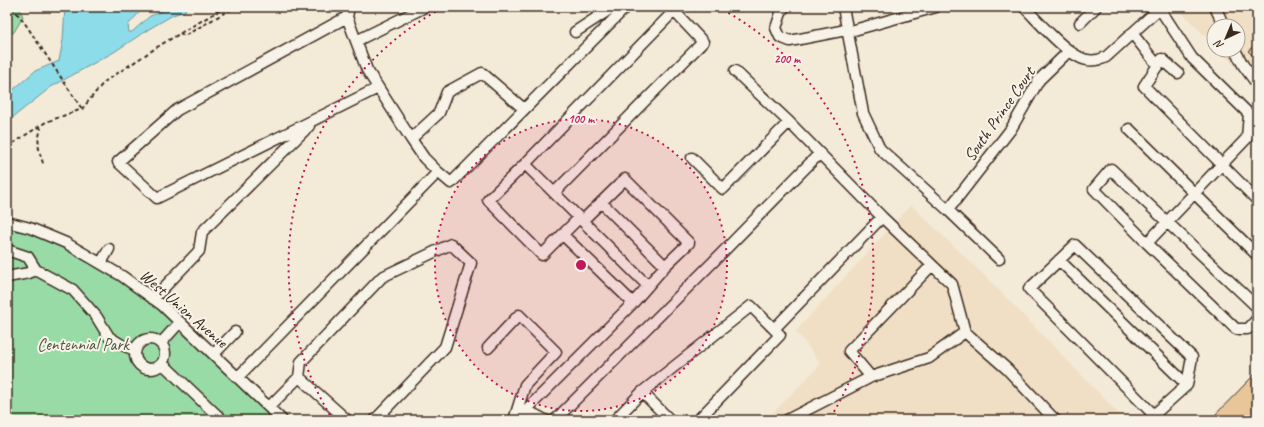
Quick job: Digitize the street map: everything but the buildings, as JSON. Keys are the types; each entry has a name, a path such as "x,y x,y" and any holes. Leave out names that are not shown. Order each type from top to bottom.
{"street":[{"path":"349,7 347,17 367,70 424,158 451,183 626,7"},
{"path":"356,41 425,7"},
{"path":"575,32 613,7"},
{"path":"785,7 782,10 776,28 780,37 790,41 847,31 936,7"},
{"path":"843,7 863,113 880,149 948,210 999,259"},
{"path":"1024,7 1069,51 1080,58 1087,60 1100,60 1106,57 1160,8 1192,58 1249,114 1247,138 1148,243"},
{"path":"1080,22 1096,7"},
{"path":"1215,7 1220,18"},
{"path":"515,420 633,303 665,266 689,243 625,179 542,255 488,200 674,11 703,42 554,193"},
{"path":"347,17 177,110 118,162 157,198 378,88"},
{"path":"1132,33 1158,66"},
{"name":"South Prince Court","path":"948,210 1011,129 1039,80 1069,51"},
{"path":"1239,58 1242,65 1257,84"},
{"path":"1178,73 1162,59 1144,86 1257,200"},
{"path":"735,72 788,122 882,217 952,284 965,332 1006,369 1055,420"},
{"path":"411,139 439,112 447,92 482,73 524,109"},
{"path":"153,299 199,250 202,232 316,119"},
{"path":"692,158 723,189 788,122"},
{"path":"1248,126 1257,135"},
{"path":"1129,129 1257,255"},
{"path":"555,420 819,154"},
{"path":"525,164 648,286"},
{"path":"1257,307 1111,169 1094,189 1236,329 1248,329 1257,319"},
{"path":"238,377 438,172"},
{"path":"601,202 665,266"},
{"path":"774,329 882,217"},
{"name":"West Union Avenue","path":"7,222 30,228 66,243 122,276 153,299 180,322 282,420"},
{"path":"563,235 633,303"},
{"path":"269,407 299,377 301,362 382,276 451,244 471,263 445,347 375,420"},
{"path":"1075,245 1192,357 1187,385 1151,417 1029,289 1059,260 1075,245"},
{"path":"101,263 109,249"},
{"path":"7,251 28,257 36,270 73,290 96,316 109,337 122,345 135,350"},
{"path":"1059,260 1187,385"},
{"path":"871,377 849,351 932,265"},
{"path":"7,276 29,273 36,270"},
{"path":"615,420 642,392 751,306 780,335 698,420"},
{"path":"488,348 519,315 556,352 525,385 515,420"},
{"path":"161,343 180,322"},
{"path":"214,354 235,332"},
{"path":"786,420 871,377 928,358 965,332"},
{"path":"149,339 156,340 161,343 166,353 163,364 152,370 146,370 140,367 136,362 135,356 135,350 138,344 143,340 149,339"},
{"path":"163,364 222,420"},
{"path":"299,377 347,420"},
{"path":"642,392 670,420"},
{"path":"526,410 545,420"}],"path":[{"path":"12,7 24,22 82,109"},
{"path":"7,155 9,151 7,146 46,122 82,109 104,82 180,33 226,7"},
{"path":"180,33 184,36 235,7"},
{"path":"39,126 41,129 37,141 39,154 44,166"}],"shaded area":[{"path":"1188,7 1257,7 1257,88 1227,58 1246,58 1246,18 1206,18 1206,37 1182,13"},
{"path":"911,205 994,285 1125,420 766,420 821,364 796,331"}],"green space":[{"path":"7,7 19,7 23,17 14,32 7,38"},
{"name":"Centennial Park","path":"7,222 66,243 153,299 282,420 7,420"}],"water":[{"path":"65,7 78,7 90,12 97,7 144,7 128,25 129,32 132,32 150,16 165,10 167,7 186,7 185,11 173,15 114,52 51,87 7,122 7,95 35,71 59,61 63,40"}]}
